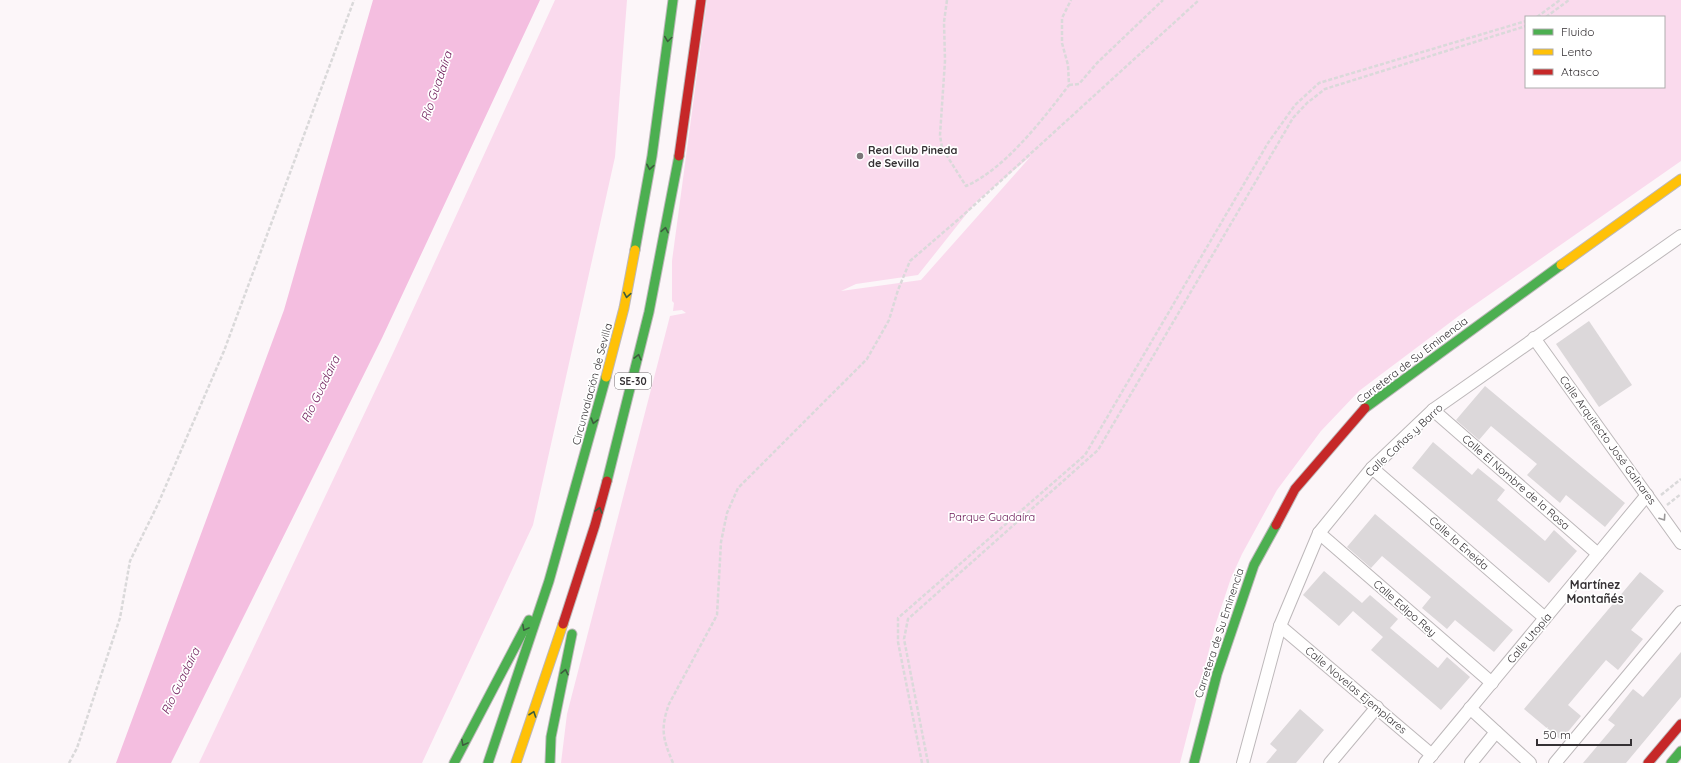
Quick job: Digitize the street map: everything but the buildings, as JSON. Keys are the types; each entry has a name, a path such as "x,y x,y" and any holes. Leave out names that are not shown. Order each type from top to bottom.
{"main road":[{"name":"Circunvalación de Sevilla","path":"488,763 549,581 592,432 624,308 652,156 673,0"},
{"name":"SE-30","path":"516,763 550,665 595,525 622,424 649,312 678,160 700,0"},
{"name":"Carretera de Su Eminencia","path":"1194,763 1217,674 1254,565 1295,489 1368,405 1681,179"},
{"path":"578,608 595,525"},
{"path":"454,763 549,581"},
{"path":"550,763 551,737 574,624"},
{"path":"1648,763 1681,724"},
{"path":"1671,763 1681,752"}],"street":[{"name":"Calle Cañas y Barro","path":"1243,763 1280,626 1319,533 1372,468 1433,410 1681,236"},
{"name":"Calle Arquitecto José Galnares","path":"1534,338 1681,543"},
{"name":"Calle El Nombre de la Rosa","path":"1433,410 1598,554"},
{"name":"Calle la Eneida","path":"1372,468 1545,618"},
{"name":"Calle Utopía","path":"1429,759 1598,554 1653,502"},
{"name":"Calle Edipo Rey","path":"1319,533 1492,683"},
{"path":"1555,763 1681,612"},
{"name":"Calle Novelas Ejemplares","path":"1280,626 1377,708 1429,759"},
{"path":"1330,763 1377,708"},
{"path":"1470,708 1530,763"},
{"path":"1471,763 1496,732"}],"path":[{"path":"69,763 77,748 120,618 130,561 158,504 224,351 354,0"},
{"path":"947,0 944,22 945,62 940,135 942,148 966,186 979,180 1030,134 1069,85 1068,66 1062,43 1062,18 1071,0"},
{"path":"1069,85 1078,84 1097,63 1163,0"},
{"path":"673,763 664,742 664,719 669,704 717,615 721,542 727,514 738,488 867,359 889,320 898,290 910,261 960,218 1199,0"},
{"path":"1537,16 1560,0"},
{"path":"1547,16 1569,0"},
{"path":"922,763 898,642 898,618 1085,455 1268,143 1295,105 1319,83 1525,21"},
{"path":"928,763 904,639 908,619 1098,450 1293,118 1325,89 1525,26"},
{"path":"1653,502 1681,479"},
{"path":"1653,502 1681,494"}],"green space":[{"path":"555,0 627,0 615,157 533,525 422,763 199,763 394,351"},
{"name":"Parque Guadaíra","path":"707,0 1681,0 1681,161 1460,315 1359,391 1321,431 1277,490 1242,554 1231,578 1216,623 1180,763 561,763 567,714 670,316 686,313 682,310 673,311 674,303 672,301 672,261","holes":["1031,156 921,280 841,291 856,284 918,275 976,202"]}],"water":[{"name":"Río Guadaíra","path":"373,0 540,0 382,338 171,763 116,763 284,310"}],"traffic: fast":[{"path":"635,250 652,156 673,0"},
{"path":"607,481 649,312 679,156"},
{"path":"1365,408 1561,265"},
{"path":"488,763 549,581 606,377"},
{"path":"1194,763 1217,674 1254,565 1276,525"},
{"path":"454,763 529,620"},
{"path":"550,763 551,737 572,634"},
{"path":"1671,763 1681,751"}],"traffic: slow":[{"path":"1561,265 1681,179"},
{"path":"606,377 624,308 635,250"},
{"path":"516,763 563,624"}],"traffic: jam":[{"path":"679,156 701,0"},
{"path":"1276,525 1295,489 1365,408"},
{"path":"563,624 595,525 607,481"},
{"path":"1648,763 1681,724"}],"place":[{"name":"Real Club Pineda de Sevilla","path":"860,156"}],"district":[{"name":"Martínez Montañés","path":"1595,591"}]}
